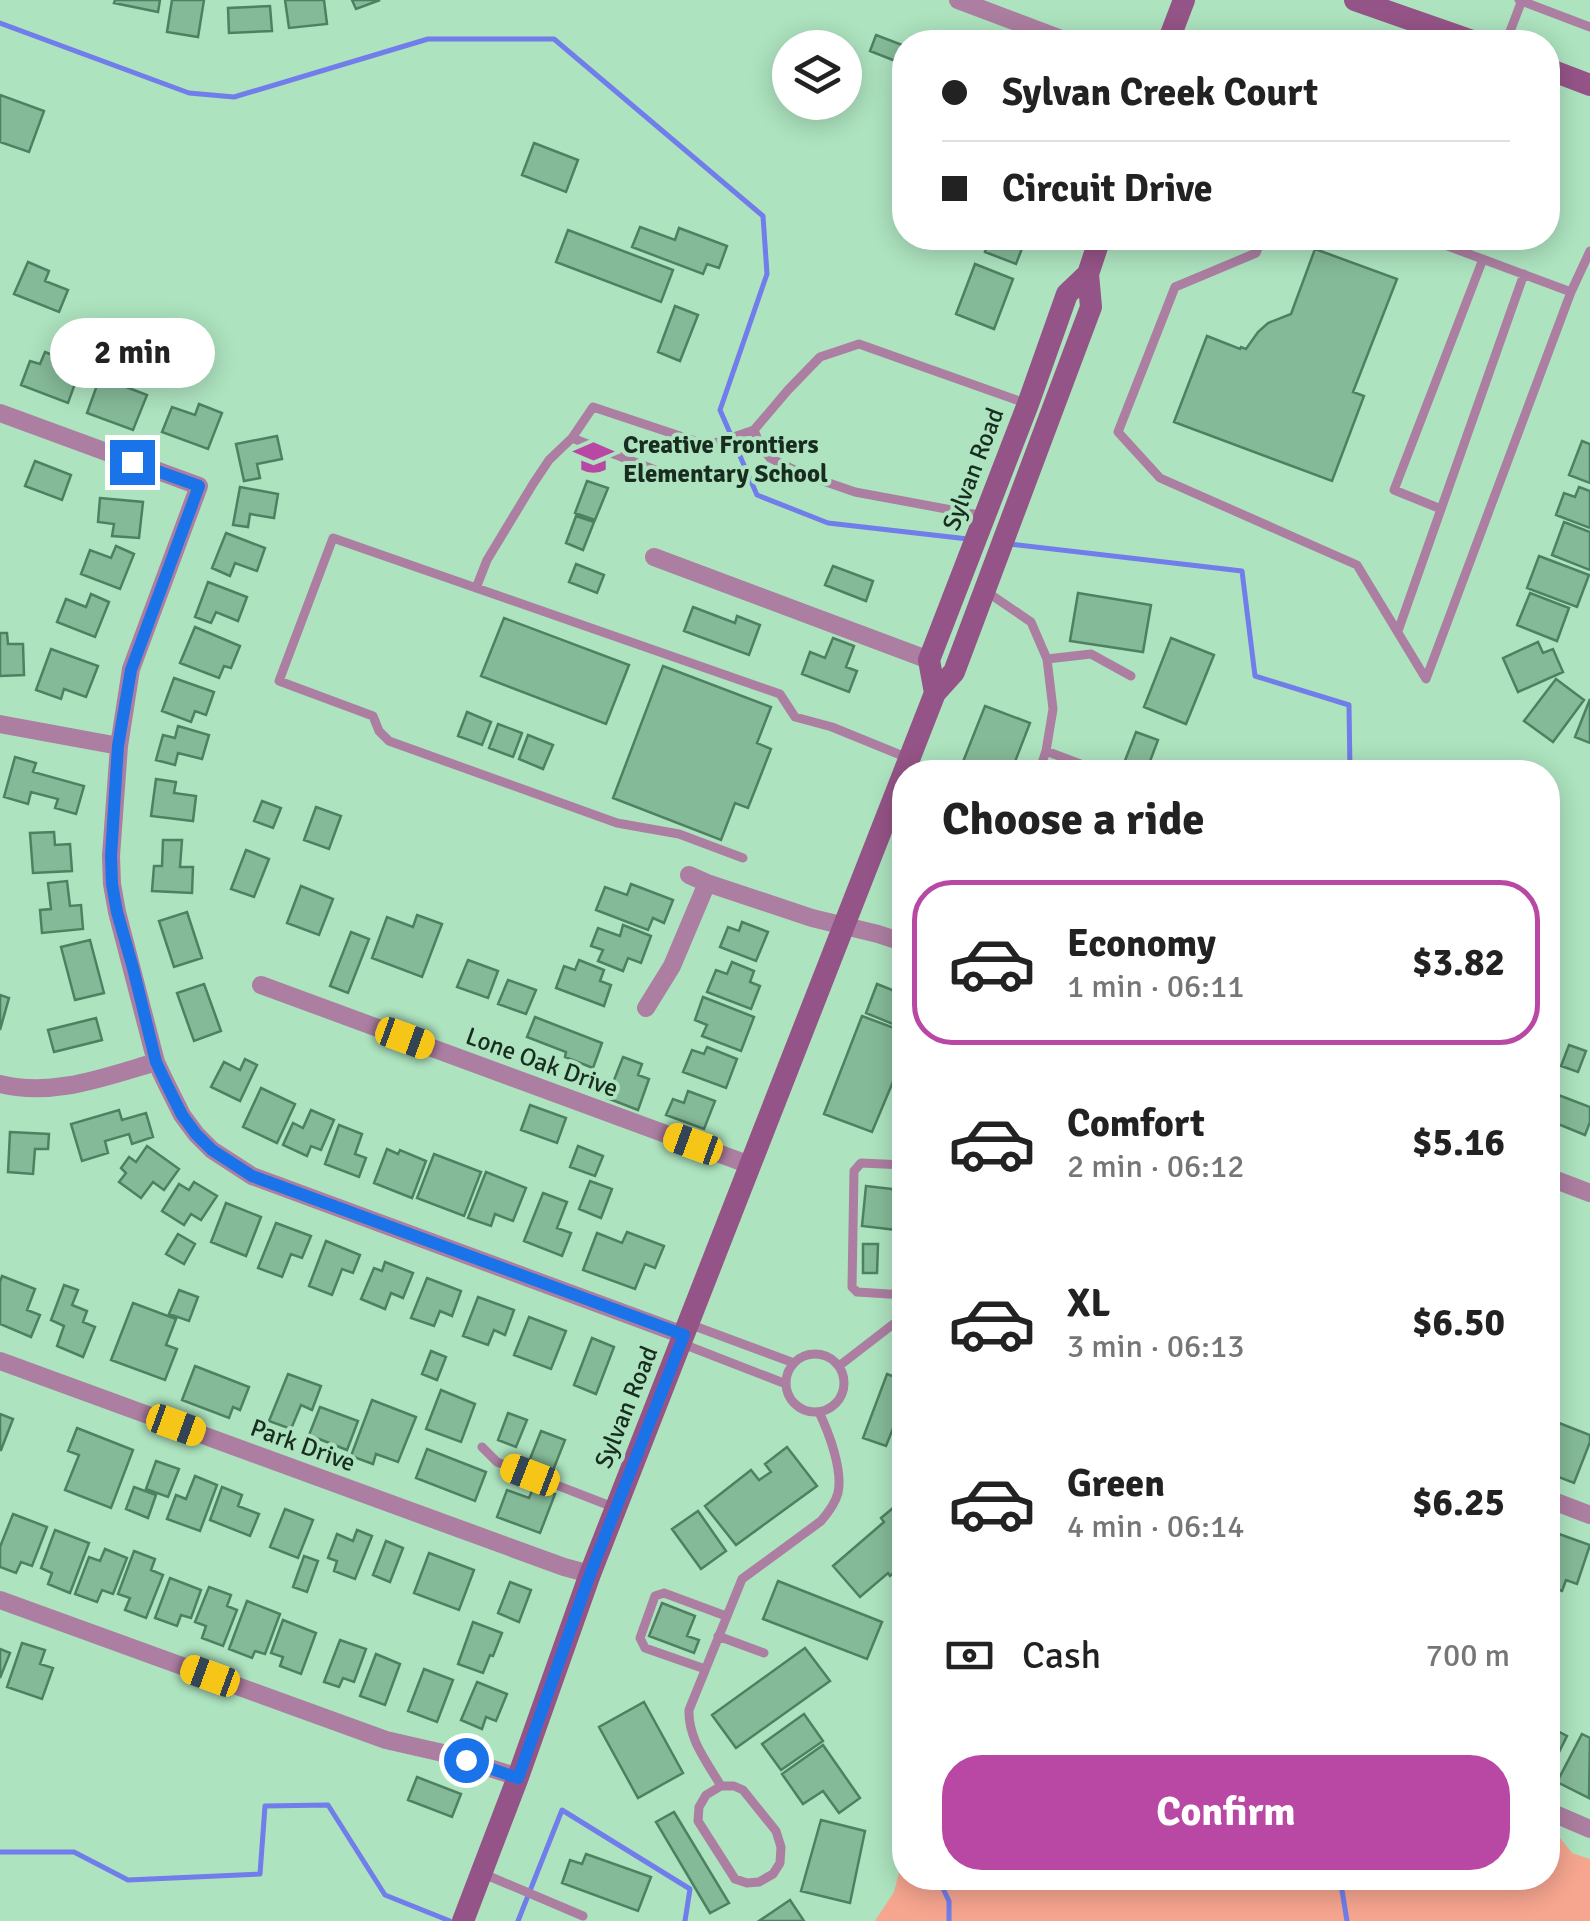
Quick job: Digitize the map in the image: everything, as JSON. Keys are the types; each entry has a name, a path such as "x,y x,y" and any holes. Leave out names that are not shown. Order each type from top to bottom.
{"main road":[{"path":"1173,30 1184,0"},
{"path":"1355,0 1436,30"},
{"path":"1560,74 1590,85"},
{"name":"Sylvan Road","path":"908,758 935,692 954,672 1053,413 1090,308 1088,274 1096,250"},
{"name":"Sylvan Road","path":"929,660 1067,294 1088,274"},
{"path":"929,660 935,692"},
{"name":"Sylvan Road","path":"464,1918 590,1574 892,800"}],"street":[{"path":"958,0 1037,30"},
{"path":"0,413 199,486 131,670 118,746 111,856 117,912 156,1062 182,1115 196,1134 212,1150 252,1176 684,1334"},
{"path":"654,558 929,660"},
{"path":"0,724 118,746"},
{"path":"689,875 812,918 892,940"},
{"path":"646,1008 672,966 707,884"},
{"name":"Lone Oak Drive","path":"261,985 750,1164"},
{"path":"0,1084 62,1088 156,1062"},
{"path":"1560,1181 1590,1192"},
{"name":"Park Drive","path":"0,1360 564,1568 590,1574"},
{"path":"1560,1503 1590,1515"},
{"path":"0,1600 386,1740 443,1753 518,1778"},
{"path":"1560,1816 1590,1830"}],"lane":[{"path":"1510,30 1521,0 1590,27"},
{"path":"1257,250 1174,287 1118,432 1160,478 1357,564 1426,679 1590,250"},
{"path":"1459,250 1572,292"},
{"path":"1441,508 1394,490 1483,259"},
{"path":"1398,631 1524,274"},
{"path":"476,588 487,560 533,484 593,408 704,444 721,442 748,432 820,358 859,344 1028,404"},
{"path":"748,432 770,458 804,474 855,492 982,522"},
{"path":"572,438 658,471"},
{"path":"742,858 680,834 617,822 389,742 378,731 372,716 280,681 332,538 780,694 795,717 908,758"},
{"path":"984,590 1032,622 1047,659 1054,709 1043,760"},
{"path":"1047,659 1090,654 1131,676"},
{"path":"1046,752 1068,760"},
{"path":"892,1164 861,1163 854,1171 852,1287 858,1292 892,1297"},
{"path":"839,1366 892,1325"},
{"path":"684,1334 794,1364"},
{"path":"684,1334 786,1384"},
{"path":"817,1354 839,1366 844,1378 842,1396 828,1410 810,1412 793,1402 786,1384 794,1364 817,1354"},
{"path":"721,1786 693,1739 689,1710 742,1579 822,1522 838,1494 840,1477 828,1430 819,1412"},
{"path":"482,1447 497,1462 616,1508"},
{"path":"704,1669 646,1648 640,1638 655,1596 664,1593 726,1616"},
{"path":"718,1636 764,1653"},
{"path":"721,1786 743,1790 776,1831 780,1863 773,1874 759,1882 736,1878 698,1821 699,1807 706,1796 721,1786"},
{"path":"482,1873 583,1916"}],"shaded area":[{"path":"1560,1838 1572,1853 1590,1859 1590,1921 875,1921 894,1892 1560,1890"}],"building":[{"path":"160,0 158,12 114,3"},
{"path":"172,0 204,0 198,37 167,32"},
{"path":"285,0 324,0 327,24 289,28"},
{"path":"352,0 380,0 356,9"},
{"path":"270,6 272,31 229,33 228,8"},
{"path":"876,35 892,41 892,60 870,51"},
{"path":"0,95 44,111 29,152 0,142"},
{"path":"534,143 578,160 566,192 522,175"},
{"path":"640,227 675,240 679,228 727,246 719,268 707,264 703,274 632,247"},
{"path":"568,230 673,270 661,302 556,262"},
{"path":"986,250 1021,250 1016,264"},
{"path":"1315,250 1397,279 1353,392 1364,396 1332,481 1174,422 1207,336 1246,349 1268,323 1291,314"},
{"path":"28,262 49,271 45,281 68,290 59,312 14,294"},
{"path":"975,264 1013,279 994,329 956,314"},
{"path":"675,306 698,315 680,361 658,352"},
{"path":"45,352 70,362 65,373 77,378 68,403 21,385 30,361 40,364"},
{"path":"100,377 147,395 133,430 87,413"},
{"path":"199,404 222,413 208,449 162,432 172,407 195,415"},
{"path":"277,436 282,459 257,464 260,478 244,481 236,444"},
{"path":"1582,441 1590,444 1590,483 1569,475"},
{"path":"35,461 71,475 62,500 25,486"},
{"path":"587,481 608,488 595,520 575,513"},
{"path":"240,487 278,494 274,518 250,514 248,527 233,525"},
{"path":"1579,487 1590,491 1590,528 1556,515 1564,493 1575,497"},
{"path":"100,498 143,502 139,538 112,536 114,524 98,522"},
{"path":"576,516 594,522 583,550 566,543"},
{"path":"1564,522 1590,532 1590,570 1552,555"},
{"path":"226,533 265,548 257,571 235,563 230,576 212,568"},
{"path":"116,546 134,554 120,589 81,574 90,550 111,558"},
{"path":"1539,556 1589,575 1577,607 1527,588"},
{"path":"576,564 604,575 597,593 569,582"},
{"path":"833,566 873,581 866,601 825,585"},
{"path":"208,582 247,597 238,621 216,612 211,623 195,617"},
{"path":"1078,593 1151,605 1143,652 1070,641"},
{"path":"1530,593 1569,608 1557,641 1517,625"},
{"path":"91,594 109,602 95,637 57,622 66,599 86,607"},
{"path":"693,607 735,623 737,616 760,625 749,655 684,631"},
{"path":"504,618 629,665 606,724 481,676"},
{"path":"195,627 240,646 231,668 224,666 219,678 180,663"},
{"path":"0,633 7,633 8,644 23,644 24,675 0,676"},
{"path":"833,638 854,646 846,667 857,671 849,692 802,674 810,652 825,658"},
{"path":"1171,638 1214,655 1186,724 1144,707"},
{"path":"1538,642 1543,653 1553,649 1563,672 1518,692 1503,658"},
{"path":"51,649 98,666 86,697 64,689 61,699 36,690"},
{"path":"663,666 771,707 757,743 771,749 748,808 735,803 721,840 613,798"},
{"path":"174,678 214,692 206,715 195,711 191,722 162,711"},
{"path":"1556,679 1584,700 1553,742 1524,721"},
{"path":"1590,699 1590,743 1575,737"},
{"path":"985,706 1030,723 1016,760 964,760"},
{"path":"467,712 491,722 482,745 458,736"},
{"path":"498,724 522,733 513,757 489,748"},
{"path":"178,726 209,735 202,759 178,753 175,765 156,760 163,735 175,738"},
{"path":"1136,732 1158,740 1150,760 1125,760"},
{"path":"528,735 553,745 543,769 519,759"},
{"path":"15,757 36,763 33,772 84,786 76,814 55,808 58,799 31,792 28,804 4,797"},
{"path":"156,779 176,782 174,793 196,796 193,821 151,816"},
{"path":"262,801 281,808 273,828 254,821"},
{"path":"316,807 341,816 329,849 304,840"},
{"path":"54,832 55,845 70,844 72,871 33,873 30,833"},
{"path":"163,840 182,840 180,867 193,867 192,893 152,891 154,866 162,866"},
{"path":"246,850 269,859 254,897 231,889"},
{"path":"67,881 70,906 81,905 83,929 42,933 40,910 51,909 48,883"},
{"path":"631,884 673,900 664,923 653,918 648,930 596,910 605,887 627,895"},
{"path":"301,886 333,899 319,935 287,923"},
{"path":"187,912 202,958 174,967 159,921"},
{"path":"417,915 442,924 422,977 372,958 387,917 413,927"},
{"path":"742,922 768,932 756,961 720,947 728,927 739,931"},
{"path":"623,925 651,936 641,963 628,958 623,971 598,961 603,950 591,946 598,928 620,936"},
{"path":"351,932 369,939 348,993 330,986"},
{"path":"90,940 104,993 75,1000 61,947"},
{"path":"468,960 498,971 488,998 457,987"},
{"path":"579,960 604,970 600,981 611,985 604,1006 556,988 564,966 575,970"},
{"path":"732,962 754,971 750,982 760,986 751,1009 707,992 716,970 727,974"},
{"path":"508,980 536,990 526,1014 498,1004"},
{"path":"204,984 221,1031 194,1041 177,993"},
{"path":"877,984 892,990 892,1024 866,1013"},
{"path":"0,995 9,998 0,1030"},
{"path":"703,997 754,1017 741,1051 702,1036 707,1025 695,1020"},
{"path":"862,1016 892,1027 892,1084 872,1132 824,1114"},
{"path":"535,1017 602,1043 593,1068 565,1057 566,1052 527,1037"},
{"path":"96,1018 102,1040 54,1052 48,1030"},
{"path":"1569,1045 1586,1051 1578,1072 1561,1066"},
{"path":"707,1047 737,1059 726,1088 683,1072 692,1050 704,1054"},
{"path":"623,1057 642,1064 638,1075 649,1079 638,1110 607,1098"},
{"path":"245,1059 257,1065 240,1101 211,1087 224,1062 240,1070"},
{"path":"261,1088 295,1104 277,1143 243,1127"},
{"path":"688,1091 715,1101 704,1129 666,1115 673,1099 684,1103"},
{"path":"1560,1096 1590,1107 1585,1135 1560,1125"},
{"path":"530,1105 566,1118 557,1143 521,1130"},
{"path":"119,1110 122,1120 146,1113 153,1137 132,1144 129,1134 105,1141 108,1153 82,1161 71,1124"},
{"path":"311,1110 334,1120 321,1150 311,1146 307,1156 283,1145 293,1123 303,1128"},
{"path":"339,1125 362,1134 355,1154 366,1158 359,1177 325,1164"},
{"path":"10,1132 49,1134 48,1149 35,1149 33,1174 8,1172"},
{"path":"147,1146 179,1169 164,1190 153,1182 141,1198 119,1182 126,1173 121,1168 129,1157 136,1162"},
{"path":"578,1146 603,1156 595,1176 570,1167"},
{"path":"387,1149 426,1161 412,1198 374,1183"},
{"path":"434,1154 481,1172 464,1216 417,1198"},
{"path":"486,1172 526,1188 513,1221 495,1214 491,1226 468,1218"},
{"path":"590,1181 612,1189 601,1218 579,1209"},
{"path":"194,1182 217,1196 201,1220 191,1214 184,1225 162,1211 179,1184 189,1190"},
{"path":"866,1186 892,1189 892,1229 862,1226"},
{"path":"543,1193 567,1202 557,1228 571,1233 562,1256 524,1241"},
{"path":"226,1203 261,1217 246,1256 211,1242"},
{"path":"276,1223 311,1236 302,1258 291,1254 282,1277 258,1268"},
{"path":"627,1232 664,1246 655,1268 645,1264 635,1289 583,1270 597,1233 622,1243"},
{"path":"178,1234 195,1244 184,1264 166,1254"},
{"path":"326,1241 360,1255 353,1273 342,1269 332,1295 309,1286"},
{"path":"863,1244 878,1244 877,1273 863,1273"},
{"path":"385,1262 413,1273 403,1298 391,1293 385,1309 361,1299 374,1268 382,1271"},
{"path":"2,1276 35,1289 27,1310 40,1315 31,1337 0,1324"},
{"path":"427,1278 461,1291 452,1316 440,1311 434,1326 411,1318"},
{"path":"64,1285 78,1290 72,1305 87,1311 83,1322 95,1327 83,1357 57,1346 64,1326 51,1320"},
{"path":"179,1290 198,1297 189,1321 169,1314"},
{"path":"478,1297 514,1310 505,1335 494,1330 488,1345 463,1336"},
{"path":"133,1303 176,1319 166,1345 177,1349 165,1380 111,1360"},
{"path":"529,1317 566,1331 551,1369 514,1355"},
{"path":"592,1338 614,1347 596,1394 574,1385"},
{"path":"431,1351 446,1357 437,1380 422,1374"},
{"path":"195,1366 249,1387 240,1410 233,1407 229,1418 182,1400"},
{"path":"288,1374 321,1386 312,1410 301,1405 291,1429 269,1421"},
{"path":"887,1374 892,1376 892,1431 886,1446 863,1438"},
{"path":"441,1390 475,1404 461,1442 426,1429"},
{"path":"372,1400 416,1417 398,1462 376,1454 373,1464 351,1456"},
{"path":"320,1407 358,1421 347,1450 309,1435"},
{"path":"508,1413 527,1420 516,1447 498,1440"},
{"path":"0,1414 13,1419 1,1450 0,1450"},
{"path":"1560,1423 1590,1435 1574,1483 1560,1478"},
{"path":"77,1428 133,1450 111,1508 65,1490 79,1455 68,1451"},
{"path":"541,1431 565,1440 552,1473 528,1464"},
{"path":"787,1447 817,1486 736,1545 705,1506 751,1470 759,1480 771,1472 765,1464"},
{"path":"427,1449 486,1472 475,1501 416,1478"},
{"path":"156,1461 179,1469 168,1497 146,1489"},
{"path":"195,1476 217,1485 200,1531 167,1519 176,1495 186,1499"},
{"path":"534,1486 555,1494 540,1533 497,1517 507,1490 529,1498"},
{"path":"134,1487 156,1495 148,1518 126,1509"},
{"path":"222,1487 242,1495 238,1506 259,1514 250,1536 210,1520"},
{"path":"285,1509 313,1520 298,1558 270,1547"},
{"path":"892,1509 892,1574 888,1573 860,1597 833,1566 884,1522 881,1518"},
{"path":"698,1511 726,1551 701,1569 672,1529"},
{"path":"13,1514 47,1527 32,1566 21,1562 16,1573 0,1567 0,1547"},
{"path":"55,1530 89,1543 70,1593 48,1584 52,1573 41,1568"},
{"path":"357,1530 372,1536 355,1579 334,1571 337,1561 328,1558 337,1534 353,1541"},
{"path":"1560,1534 1590,1545 1577,1584 1566,1580 1562,1591"},
{"path":"386,1541 403,1548 390,1582 373,1575"},
{"path":"105,1549 127,1558 113,1594 102,1590 97,1602 75,1594 89,1557 100,1561"},
{"path":"134,1551 155,1559 151,1570 163,1575 146,1618 125,1610 130,1598 118,1594"},
{"path":"429,1553 474,1570 459,1610 414,1593"},
{"path":"304,1556 318,1561 307,1592 293,1587"},
{"path":"170,1578 201,1590 191,1618 181,1615 177,1626 155,1618"},
{"path":"778,1581 882,1622 867,1659 763,1619"},
{"path":"510,1582 531,1590 519,1622 498,1613"},
{"path":"209,1587 231,1595 227,1606 237,1610 223,1646 202,1638 206,1626 195,1622"},
{"path":"247,1601 280,1614 265,1654 255,1651 252,1658 229,1649"},
{"path":"662,1603 695,1616 687,1636 699,1640 694,1653 649,1636"},
{"path":"283,1620 316,1633 301,1674 280,1666 283,1657 271,1653"},
{"path":"473,1622 502,1633 483,1673 458,1664"},
{"path":"340,1640 366,1649 354,1682 343,1678 339,1687 324,1682"},
{"path":"22,1643 45,1650 40,1664 53,1668 42,1699 7,1687"},
{"path":"805,1648 830,1681 736,1748 712,1715"},
{"path":"0,1649 10,1653 0,1678"},
{"path":"376,1654 400,1664 385,1705 360,1696"},
{"path":"424,1669 453,1680 437,1722 408,1711"},
{"path":"477,1682 507,1694 496,1721 486,1717 482,1729 461,1720"},
{"path":"644,1702 683,1773 638,1798 599,1727"},
{"path":"804,1714 823,1741 781,1770 762,1744"},
{"path":"1582,1734 1590,1738 1589,1798 1560,1784"},
{"path":"823,1745 860,1798 839,1813 823,1791 803,1804 782,1774"},
{"path":"417,1777 461,1794 452,1817 408,1800"},
{"path":"674,1812 729,1903 710,1913 656,1822"},
{"path":"821,1820 865,1831 850,1903 801,1891"},
{"path":"586,1854 651,1877 638,1911 562,1883 570,1860 582,1864"},
{"path":"790,1900 804,1921 759,1921"}],"waterway":[{"path":"0,23 189,93 234,97 428,39 554,39 763,216 767,274 720,410 757,495 828,523 968,539"},
{"path":"1009,544 1242,571 1255,676 1349,705 1350,760"},
{"path":"0,1852 74,1852 128,1880 260,1874 265,1806 328,1805 385,1895 450,1921"},
{"path":"518,1921 562,1810 690,1889 685,1921"},
{"path":"944,1890 949,1901 949,1921"},
{"path":"1342,1890 1347,1921"}],"place":[{"name":"Creative Frontiers Elementary School","path":"593,458"}],"route":[{"path":"132,462 199,486 131,670 118,746 111,856 117,912 156,1062 182,1115 212,1150 252,1176 684,1335 590,1574 518,1778 466,1760"}]}
